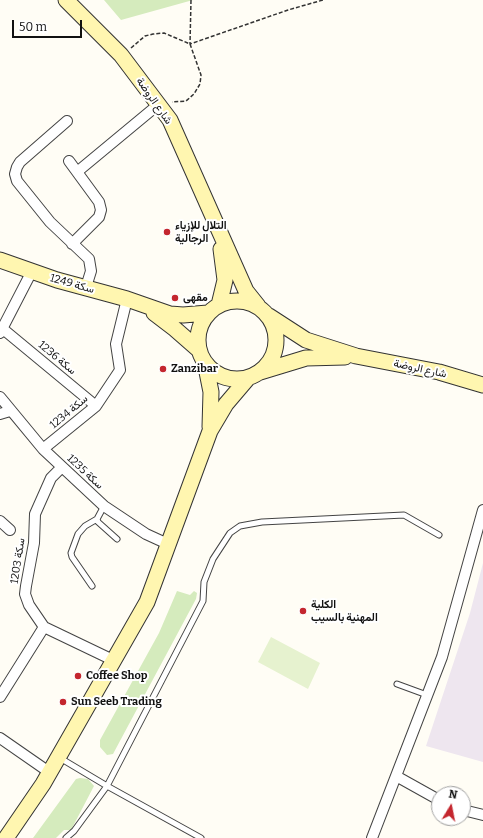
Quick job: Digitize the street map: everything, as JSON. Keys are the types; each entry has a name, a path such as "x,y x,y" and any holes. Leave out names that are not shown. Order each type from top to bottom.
{"main road":[{"name":"شارع الروضة","path":"66,0 121,55 170,120 246,291 263,311 306,340 356,356 439,372 483,385"},
{"name":"شارع الروضة","path":"214,221 223,256 225,280 214,309"},
{"name":"سكة 1249","path":"0,260 57,280 127,299 170,314 183,315 214,309"},
{"path":"6,838 49,772 147,602 170,545 210,431 226,404 254,374 272,358 276,340 274,327 263,311 246,301 232,301 214,309 201,324 198,337 210,392 210,431"},
{"name":"سكة 1249","path":"145,306 175,329 202,356"},
{"path":"202,356 214,371 225,377 237,379 254,374"},
{"name":"شارع الروضة","path":"254,374 306,358 356,356"}],"street":[{"path":"77,172 159,104"},
{"path":"67,121 20,162 15,174 17,181 50,222 72,244 86,255 91,262 91,271 86,287"},
{"path":"69,161 99,202 101,210 99,217 72,244"},
{"name":"سكة 1236","path":"32,271 2,331 96,406"},
{"name":"سكة 1234","path":"43,449 96,406 120,370 116,344 127,299"},
{"name":"سكة 1235","path":"0,397 10,411 43,449 104,506 146,534 170,545"},
{"path":"0,414 10,411"},
{"name":"سكة 1203","path":"44,627 29,605 26,594 26,586 34,543 35,514 51,478 62,467"},
{"path":"372,838 442,657 483,510"},
{"path":"0,521 10,530"},
{"path":"0,697 44,627 114,661"},
{"path":"0,738 49,772"},
{"path":"396,776 431,796"},
{"path":"471,812 483,814"}],"lane":[{"path":"92,586 72,557 71,553 78,534 85,526 97,519 104,506"},
{"path":"66,838 74,831 106,786 203,601 204,582 213,559 230,534 240,526 262,522 404,515 439,535"},
{"path":"97,519 100,525 117,539"},
{"path":"397,684 427,695"},
{"path":"58,756 106,786 201,838"}],"path":[{"path":"159,104 186,101 194,94 200,84 201,75 190,44 191,0"},
{"path":"121,55 145,36 164,33 190,44 288,10 323,0"}],"shaded area":[{"path":"483,563 483,762 426,746 470,613"}],"green space":[{"path":"104,0 193,0 121,20"},
{"path":"177,591 190,595 194,591 197,593 196,599 113,754 107,755 100,747 100,740 159,633"},
{"path":"271,637 320,663 308,689 258,662"},
{"path":"76,779 88,779 94,786 71,830 64,830 56,838 33,838"}],"place":[{"name":"التلال للإزياء الرجالية","path":"167,232"},
{"name":"مقهى","path":"175,298"},
{"name":"Zanzibar","path":"163,369"},
{"name":"الكلية المهنية بالسيب","path":"303,611"},
{"name":"Coffee Shop","path":"78,676"},
{"name":"Sun Seeb Trading","path":"63,702"}]}
